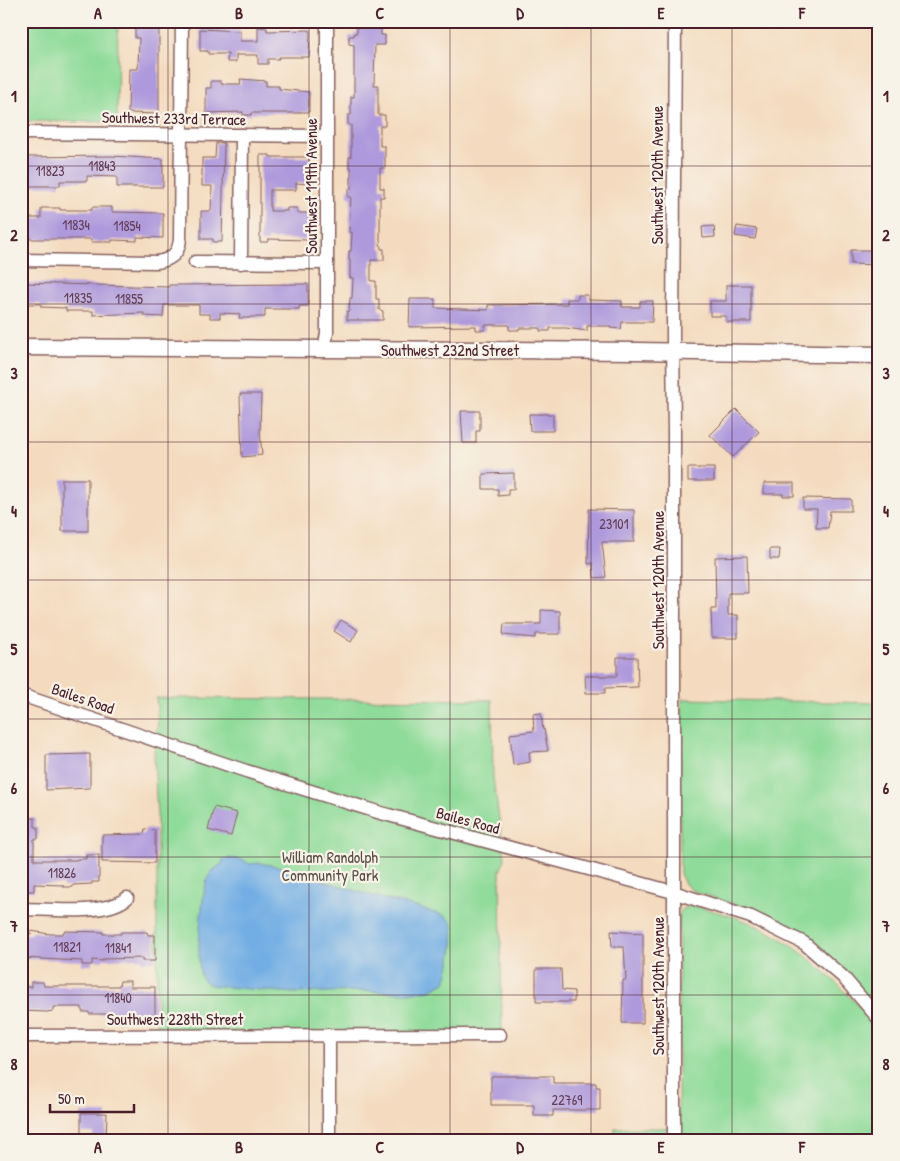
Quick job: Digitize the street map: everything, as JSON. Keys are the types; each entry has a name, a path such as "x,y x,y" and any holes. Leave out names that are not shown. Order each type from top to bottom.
{"street":[{"path":"21,260 157,262 174,255 179,248 182,21"},
{"name":"Southwest 119th Avenue","path":"324,350 327,333 327,21"},
{"name":"Southwest 120th Avenue","path":"674,1140 675,21"},
{"name":"Southwest 233rd Terrace","path":"21,133 327,136"},
{"path":"241,262 242,135"},
{"path":"195,262 327,263"},
{"name":"Southwest 232nd Street","path":"21,348 879,355"},
{"name":"Bailes Road","path":"21,695 246,771 372,810 673,892 751,916 804,943 843,977 879,1019"},
{"path":"21,909 100,908 116,905 127,898"},
{"path":"329,1035 329,1140"},
{"name":"Southwest 228th Street","path":"21,1036 500,1035"}],"green space":[{"path":"21,21 118,21 117,122 21,121"},
{"name":"William Randolph Community Park","path":"156,698 492,700 493,778 505,859 500,871 502,1034 157,1032 157,817 154,753 158,721"},
{"path":"682,699 879,703 879,1011 782,925 746,908 693,891 685,884 680,874"},
{"path":"692,905 743,920 770,932 788,943 836,982 879,1029 879,1140 381,1140 381,1138 615,1138 615,1128 678,1128 679,915 681,910"}],"water":[{"path":"229,858 244,860 249,864 260,863 302,871 318,879 447,917 453,925 454,932 451,960 445,982 430,990 409,993 364,991 294,993 216,986 207,983 203,980 200,972 199,961 203,898 209,875 222,864 223,860"}],"building":[{"path":"135,21 159,21 159,114 128,113 129,69 138,69 139,38 135,38"},
{"path":"357,22 381,22 381,35 385,35 385,45 375,45 374,85 378,85 378,115 385,115 385,126 380,126 380,146 385,146 385,168 380,168 380,188 384,188 384,197 380,197 380,239 381,249 384,249 384,260 371,260 371,281 376,281 376,299 379,299 379,310 383,311 383,320 347,320 347,311 349,311 350,298 352,298 353,278 350,278 349,260 352,232 349,232 351,197 348,197 348,189 351,189 349,157 351,157 351,125 348,125 348,115 351,115 351,97 354,97 354,45 349,44 349,36 354,36 354,33 357,33"},
{"path":"258,27 267,28 267,31 310,30 309,57 279,57 279,59 268,59 268,64 258,64 258,55 236,55 236,62 227,62 228,54 208,54 208,51 200,51 200,29 240,31 240,41 258,41"},
{"path":"240,79 266,81 266,86 279,86 279,89 309,92 309,112 251,113 251,115 243,115 243,112 206,113 206,88 211,88 211,81 221,81 221,84 241,84"},
{"path":"216,143 224,143 222,242 213,242 213,239 201,239 201,211 211,211 212,186 202,186 202,158 215,158"},
{"path":"260,155 270,155 270,157 309,157 308,184 296,183 296,190 270,190 270,211 287,211 287,208 297,208 297,213 309,213 308,240 268,239 268,242 260,242"},
{"path":"112,156 163,159 163,187 117,187 117,177 87,176 87,181 60,181 60,186 21,186 21,157"},
{"path":"92,207 112,207 112,212 163,213 163,238 137,237 137,241 112,240 112,242 91,242 91,239 21,239 21,218 41,218 41,208 92,210"},
{"path":"714,226 715,237 703,238 702,227"},
{"path":"737,226 757,229 755,239 735,236"},
{"path":"851,250 878,250 878,265 851,264"},
{"path":"21,283 169,287 169,285 308,284 308,306 299,306 299,309 265,309 265,317 250,318 239,318 240,314 220,313 220,318 210,318 210,314 199,314 199,305 164,305 163,317 144,316 144,313 93,315 93,311 66,311 66,308 41,307 41,304 21,304"},
{"path":"726,285 751,285 751,322 726,322 726,316 710,316 710,301 726,301"},
{"path":"578,295 588,295 588,300 622,301 622,307 640,307 640,301 653,301 652,322 622,322 621,329 610,328 610,326 587,326 587,331 566,328 550,328 550,331 540,331 540,328 509,330 509,325 485,325 485,330 476,330 476,326 409,327 410,299 435,299 435,308 488,310 488,305 567,304 567,299 578,299"},
{"path":"240,394 261,394 260,432 262,455 242,457"},
{"path":"736,409 759,432 733,457 710,435"},
{"path":"461,411 480,411 480,431 476,431 476,443 463,443"},
{"path":"529,414 553,414 553,431 530,431"},
{"path":"688,468 714,468 714,481 688,481"},
{"path":"514,473 514,489 508,489 508,495 498,496 498,489 483,489 483,474"},
{"path":"62,479 88,479 88,531 62,531"},
{"path":"764,483 794,483 794,496 764,494"},
{"path":"803,498 851,499 851,511 830,511 828,528 816,528 817,509 803,509"},
{"path":"589,509 634,510 634,542 602,542 606,577 594,578 593,563 588,564"},
{"path":"770,549 780,549 779,559 770,559"},
{"path":"747,556 748,593 728,593 728,615 738,615 738,638 712,638 711,609 716,609 715,557"},
{"path":"541,610 560,611 560,634 536,634 535,638 503,635 504,624 541,624"},
{"path":"341,620 358,630 351,642 334,631"},
{"path":"617,657 637,657 638,687 605,688 605,693 586,693 585,676 617,676"},
{"path":"541,713 548,751 529,752 530,762 513,765 510,734 534,731 533,714"},
{"path":"90,754 90,788 46,790 46,755"},
{"path":"214,807 237,813 231,836 208,830"},
{"path":"21,818 35,818 35,827 38,827 38,839 34,839 34,860 77,860 86,859 86,855 99,855 99,882 73,885 73,887 34,884 34,891 21,891"},
{"path":"145,829 155,830 155,863 102,862 102,835 144,834"},
{"path":"31,931 50,934 63,934 64,931 103,932 103,934 147,932 148,935 155,935 155,961 142,961 142,958 103,959 103,961 92,960 92,965 82,965 82,961 21,958 21,934 31,934"},
{"path":"611,931 643,933 643,1023 622,1023 623,980 626,980 624,947 612,947"},
{"path":"536,969 561,969 562,990 574,991 574,1002 536,1002"},
{"path":"120,981 130,981 130,987 155,987 155,1015 130,1015 130,1017 120,1016 121,1014 89,1014 89,1012 82,1012 82,1007 53,1007 53,1011 47,1012 21,1011 21,987 31,987 31,982 43,982 44,986 119,986"},
{"path":"491,1076 553,1076 553,1083 596,1083 596,1087 600,1087 600,1110 553,1110 553,1116 534,1116 534,1105 491,1105"},
{"path":"81,1113 107,1113 106,1139 93,1139 93,1133 81,1133"}]}
